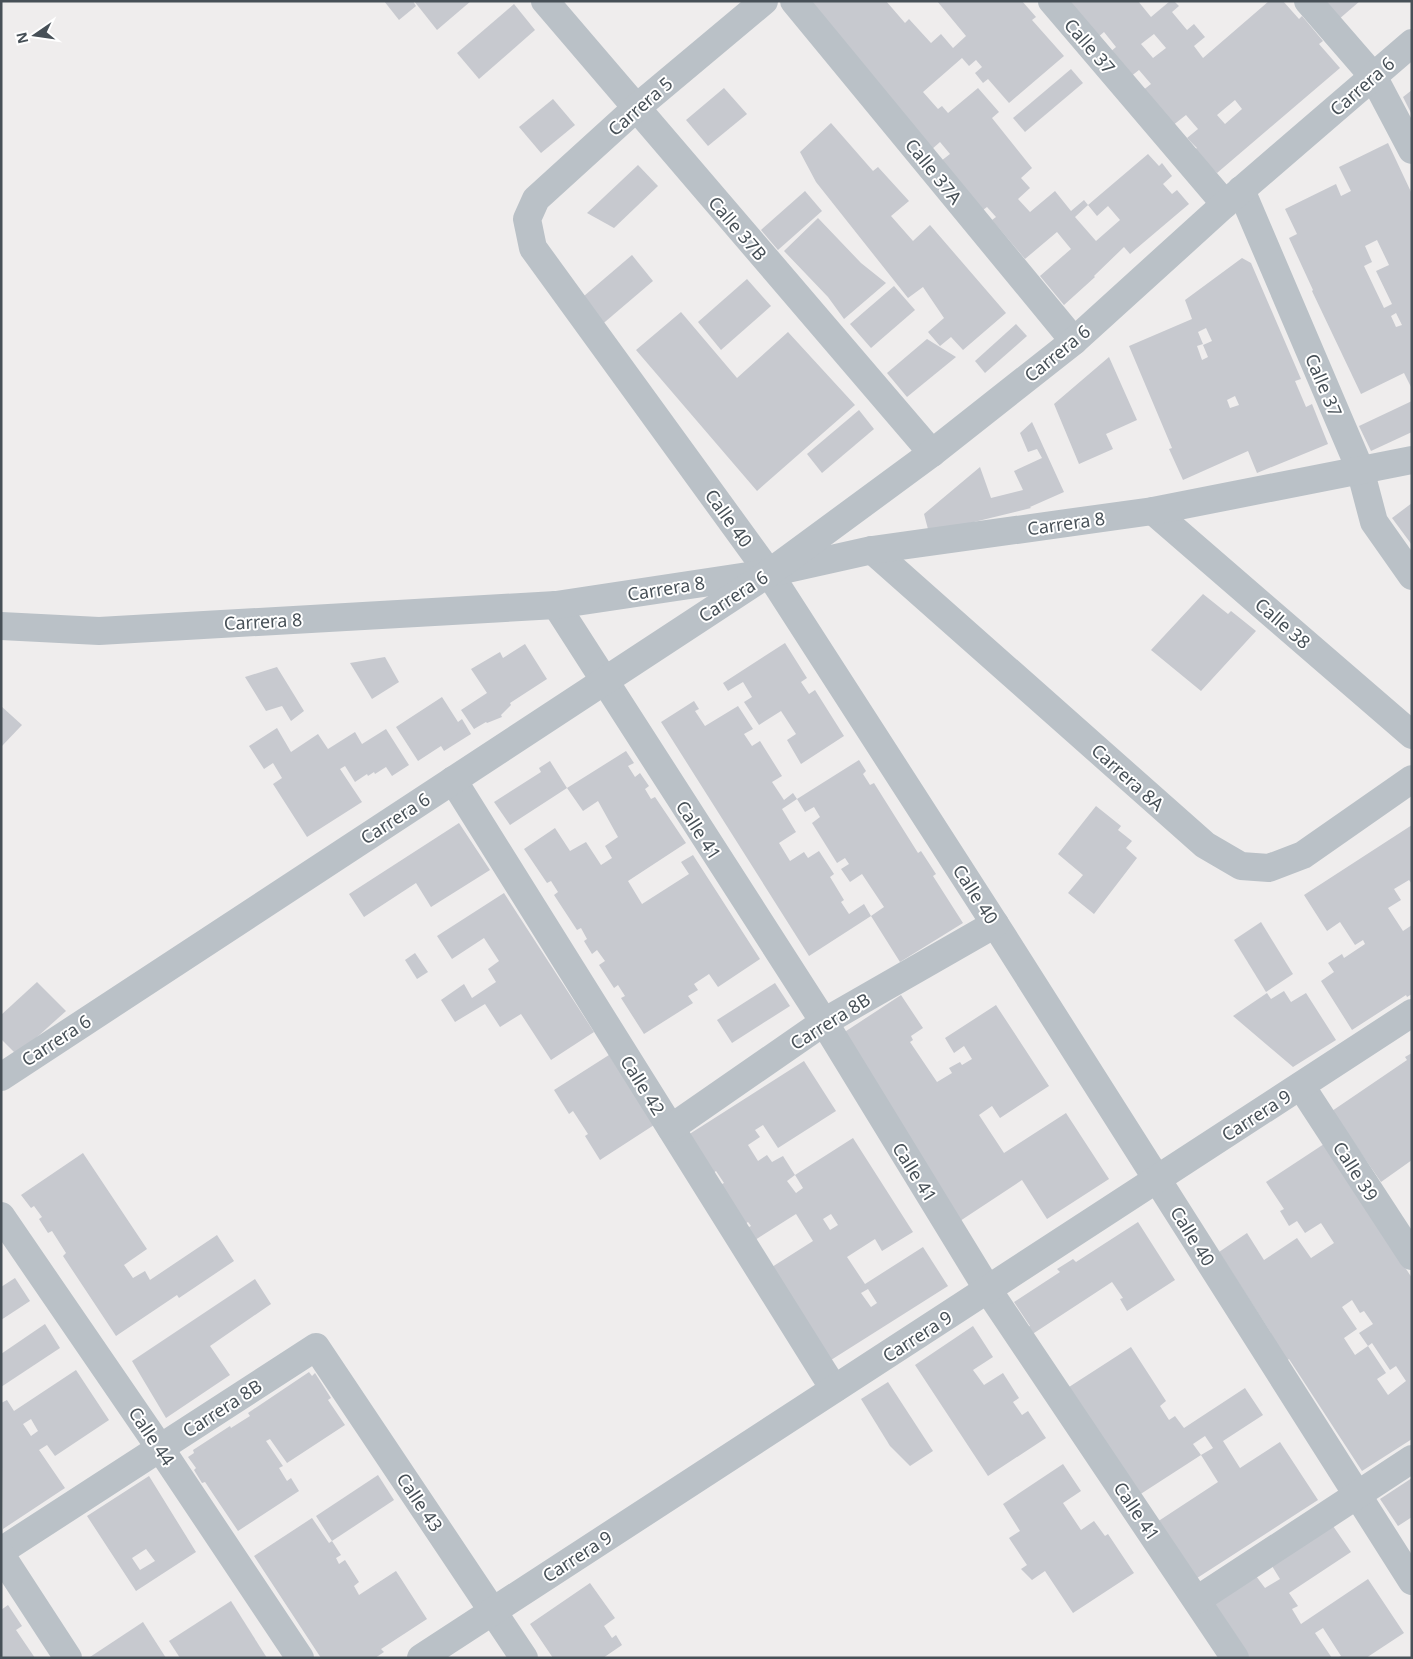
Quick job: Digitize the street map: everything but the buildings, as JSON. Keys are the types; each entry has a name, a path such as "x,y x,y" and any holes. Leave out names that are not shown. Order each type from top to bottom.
{"street":[{"name":"Calle 37B","path":"545,1 635,109 932,453"},
{"name":"Carrera 5","path":"527,219 536,199 635,109 764,1"},
{"name":"Calle 37A","path":"794,1 1074,341"},
{"name":"Calle 37","path":"1052,1 1233,197 1360,469 1374,522 1412,576"},
{"path":"1308,1 1373,76 1412,150"},
{"name":"Carrera 6","path":"1,1076 769,573 932,453 1074,341 1233,197 1412,43"},
{"name":"Calle 40","path":"527,219 533,248 769,573 995,924 1412,1581"},
{"name":"Carrera 8","path":"1,626 99,631 556,605 769,573 872,550 1154,511 1412,460"},
{"name":"Calle 38","path":"1154,511 1412,735"},
{"name":"Carrera 8A","path":"872,550 1205,845 1241,866 1269,868 1304,855 1412,778"},
{"name":"Calle 41","path":"556,605 603,681 824,1022 988,1290 1236,1658"},
{"name":"Calle 42","path":"453,780 834,1390"},
{"name":"Carrera 8B","path":"671,1128 824,1022 995,924"},
{"name":"Carrera 9","path":"421,1658 1412,1013"},
{"name":"Calle 39","path":"1301,1086 1412,1256"},
{"name":"Calle 44","path":"1,1216 160,1448 300,1658"},
{"name":"Carrera 8B","path":"1,1551 316,1347"},
{"name":"Calle 43","path":"316,1347 524,1658"},
{"path":"1197,1600 1412,1459"},
{"path":"1,1555 68,1658"}]}
